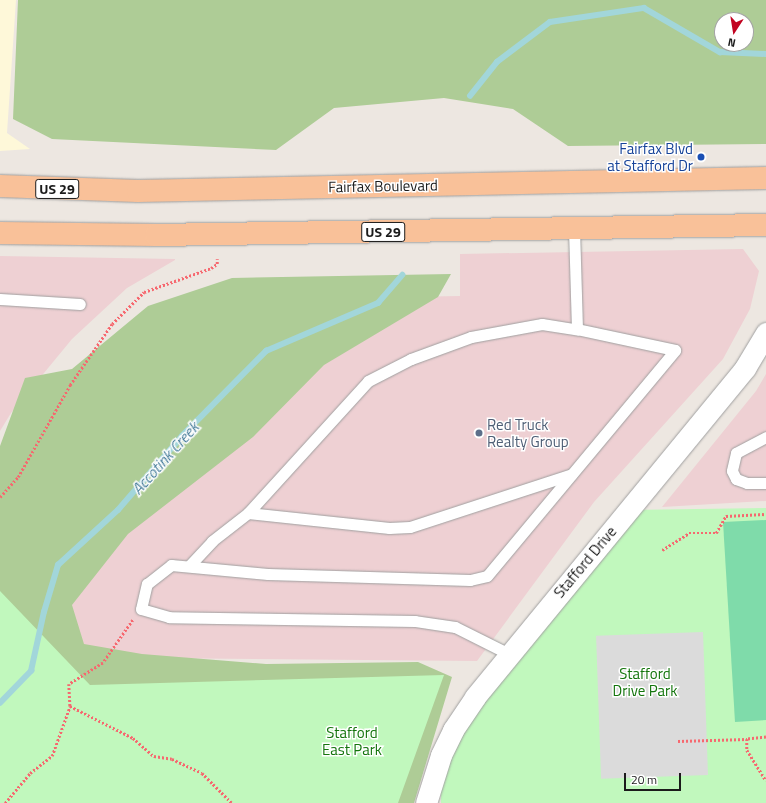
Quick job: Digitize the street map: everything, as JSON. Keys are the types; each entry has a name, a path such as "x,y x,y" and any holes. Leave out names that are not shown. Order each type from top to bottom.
{"main road":[{"name":"Fairfax Boulevard","path":"0,186 138,191 766,178"},
{"name":"US 29","path":"0,233 171,235 766,225"}],"street":[{"name":"Stafford Drive","path":"426,803 439,761 453,730 475,697 746,368 766,333"}],"lane":[{"path":"574,229 578,330"},
{"path":"0,299 80,304"},
{"path":"189,566 212,541 248,513 368,381 411,359 471,337 542,324 675,350 487,576 470,580 268,574 171,565 147,584 141,609 169,617 415,621 455,627 509,654"},
{"path":"766,437 736,453 732,471 736,478 747,483 766,483"},
{"path":"248,513 389,528 410,527 572,474"}],"path":[{"path":"0,497 18,477 70,385 112,324 144,292 211,268 217,264 217,259"},
{"path":"662,550 689,532 716,532 726,516 766,514"},
{"path":"5,803 30,773 52,756 70,706 69,684 103,663 141,609"},
{"path":"70,706 133,738 154,756 172,759 202,773 232,803"},
{"path":"678,742 766,738"},
{"path":"747,739 747,750 766,782"}],"shaded area":[{"path":"0,0 16,0 7,133 30,149 0,151"},
{"path":"743,249 759,271 750,309 723,359 594,502 477,661 29,657 0,476 345,298 460,296 460,254"},
{"path":"0,256 175,260 127,288 72,339 11,413 0,431"},
{"path":"766,374 766,501 662,507 756,391"},
{"path":"703,632 708,775 601,779 596,636"}],"green space":[{"path":"18,0 766,0 766,144 568,146 513,109 444,98 334,108 276,150 52,139 13,119"},
{"path":"451,274 438,297 324,365 253,437 128,534 72,605 84,644 142,654 266,664 418,662 452,677 414,803 0,803 0,446 25,378 72,369 148,306 232,278"},
{"name":"Stafford Drive Park","path":"766,508 766,803 441,803 441,755 629,510"},
{"path":"766,520 766,720 735,722 723,522"},
{"name":"Stafford East Park","path":"0,591 90,685 444,675 398,803 0,803"}],"waterway":[{"name":"Accotink Creek","path":"470,96 497,62 550,22 644,8 720,52 766,54"},
{"name":"Accotink Creek","path":"0,703 31,671 44,612 58,565 118,510 182,436 266,351 378,303 402,275"}],"place":[{"name":"Fairfax Blvd at Stafford Dr","path":"701,157"},
{"name":"Red Truck Realty Group","path":"479,433"}]}
